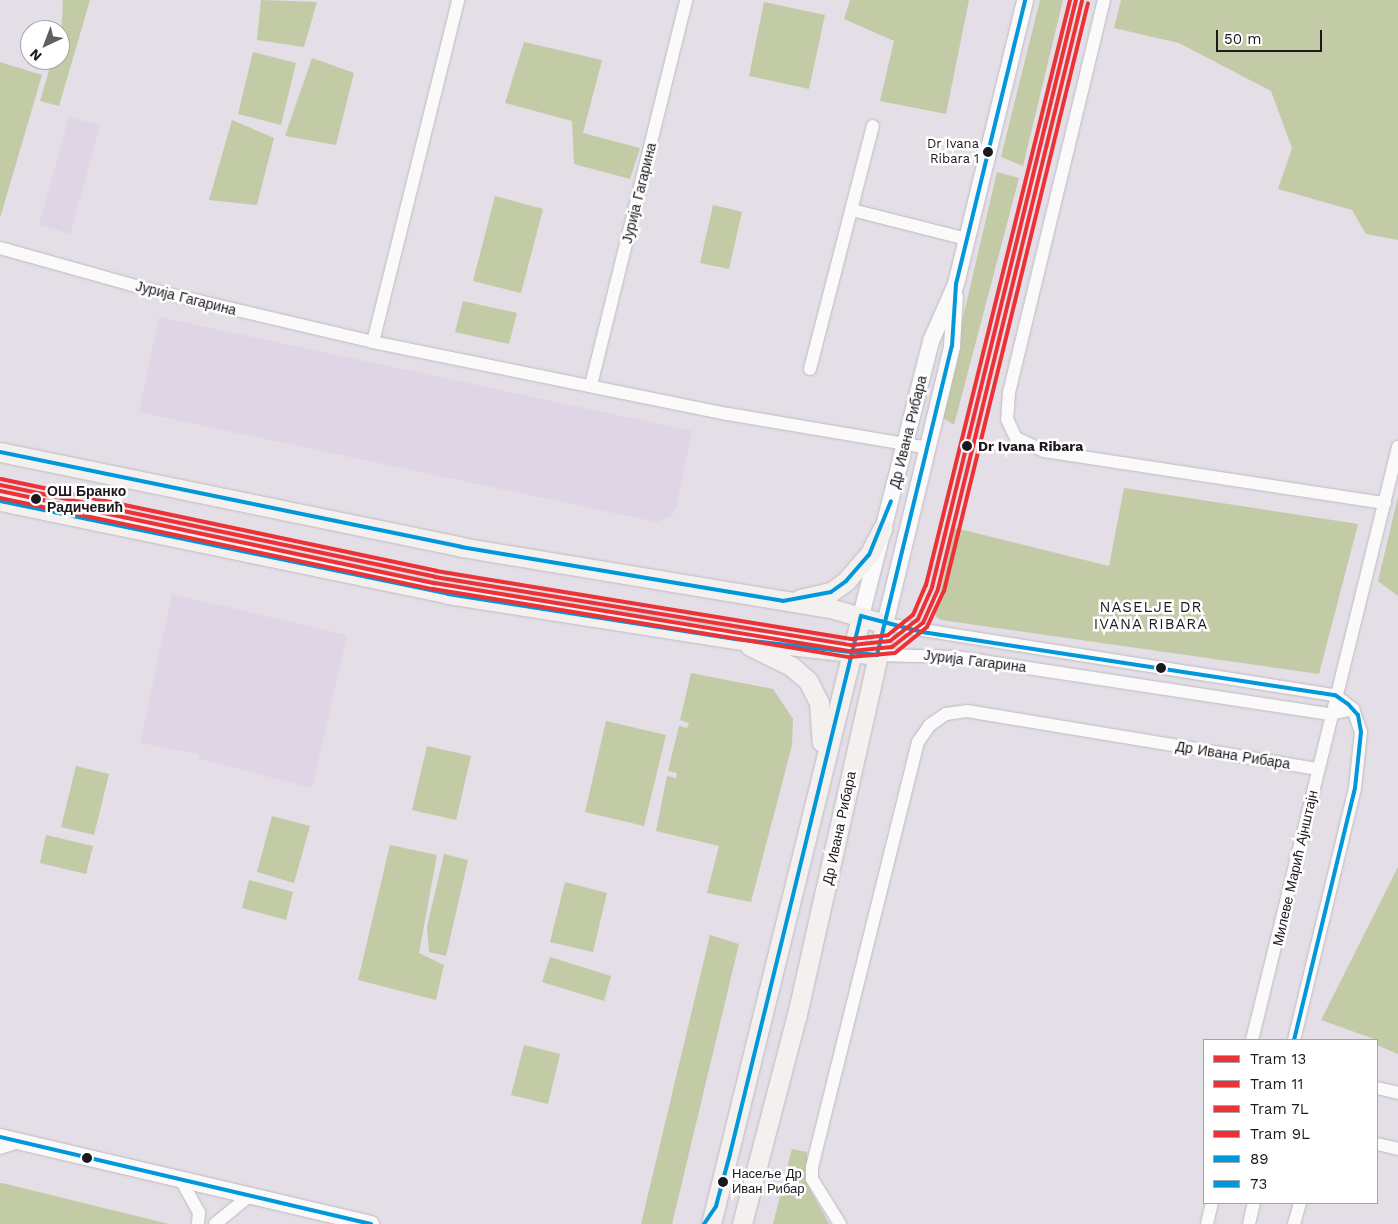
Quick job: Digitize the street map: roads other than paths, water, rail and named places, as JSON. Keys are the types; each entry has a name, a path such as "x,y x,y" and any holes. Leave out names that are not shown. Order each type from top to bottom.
{"main road":[{"name":"Јурија Гагарина","path":"0,452 461,547 783,601 861,616 885,624"},
{"name":"Јурија Гагарина","path":"6,504 448,594 735,639 850,654 877,655"},
{"path":"783,601 836,589 863,564 884,528"},
{"name":"Др Ивана Рибара","path":"711,1224 823,758 861,616"},
{"name":"Др Ивана Рибара","path":"742,1224 797,1014 885,624"},
{"path":"735,639 791,666 808,682 819,703 823,758"},
{"path":"704,1224 716,1206"}],"street":[{"path":"373,342 458,0"},
{"name":"Јурија Гагарина","path":"591,385 686,0"},
{"name":"Др Ивана Рибара","path":"885,624 952,346 956,284 1025,0"},
{"path":"1104,0 1009,393 1007,419 1016,438 1044,451 1385,503"},
{"path":"810,368 873,126"},
{"path":"852,210 967,238"},
{"name":"Јурија Гагарина","path":"0,248 143,288 373,342 928,448"},
{"name":"Др Ивана Рибара","path":"861,616 931,342 956,284"},
{"name":"Милеве Марић Ајнштајн","path":"1252,1039 1330,714 1398,447"},
{"name":"Јурија Гагарина","path":"885,624 1335,695"},
{"name":"Јурија Гагарина","path":"877,655 956,657 1330,714"},
{"path":"1294,1039 1356,788 1361,732 1353,709 1335,695"},
{"path":"1330,714 1353,709"},
{"name":"Др Ивана Рибара","path":"840,1224 812,1179 812,1167 918,742 930,725 946,714 967,710 1318,769"},
{"path":"1378,1088 1398,1093"},
{"path":"0,1137 371,1224"},
{"path":"0,1148 19,1142"},
{"path":"1378,1144 1398,1149"},
{"path":"181,1180 199,1212 198,1224"},
{"path":"215,1224 249,1196"},
{"path":"1207,1224 1212,1204"},
{"path":"1249,1224 1254,1204"},
{"path":"1294,1224 1300,1204"}],"tram line":[{"name":"7L","path":"1,479 436,571 852,639 888,635 913,615 926,585 1070,0"},
{"name":"13","path":"0,485 435,577 852,645 890,641 918,619 932,587 1076,0"},
{"name":"11","path":"0,491 434,583 851,651 892,647 923,623 938,589 1082,1"},
{"name":"9L","path":"0,498 433,589 850,657 895,653 927,627 944,591 1088,3"}],"place":[{"name":"Dr Ivana Ribara 1","path":"988,152"},
{"name":"Dr Ivana Ribara","path":"967,446"},
{"name":"ОШ Бранко Радичевић","path":"36,499"},
{"name":"Насеље Др Иван Рибар","path":"723,1182"}],"district":[{"name":"NASELJE DR IVANA RIBARA","path":"1151,616"}]}
